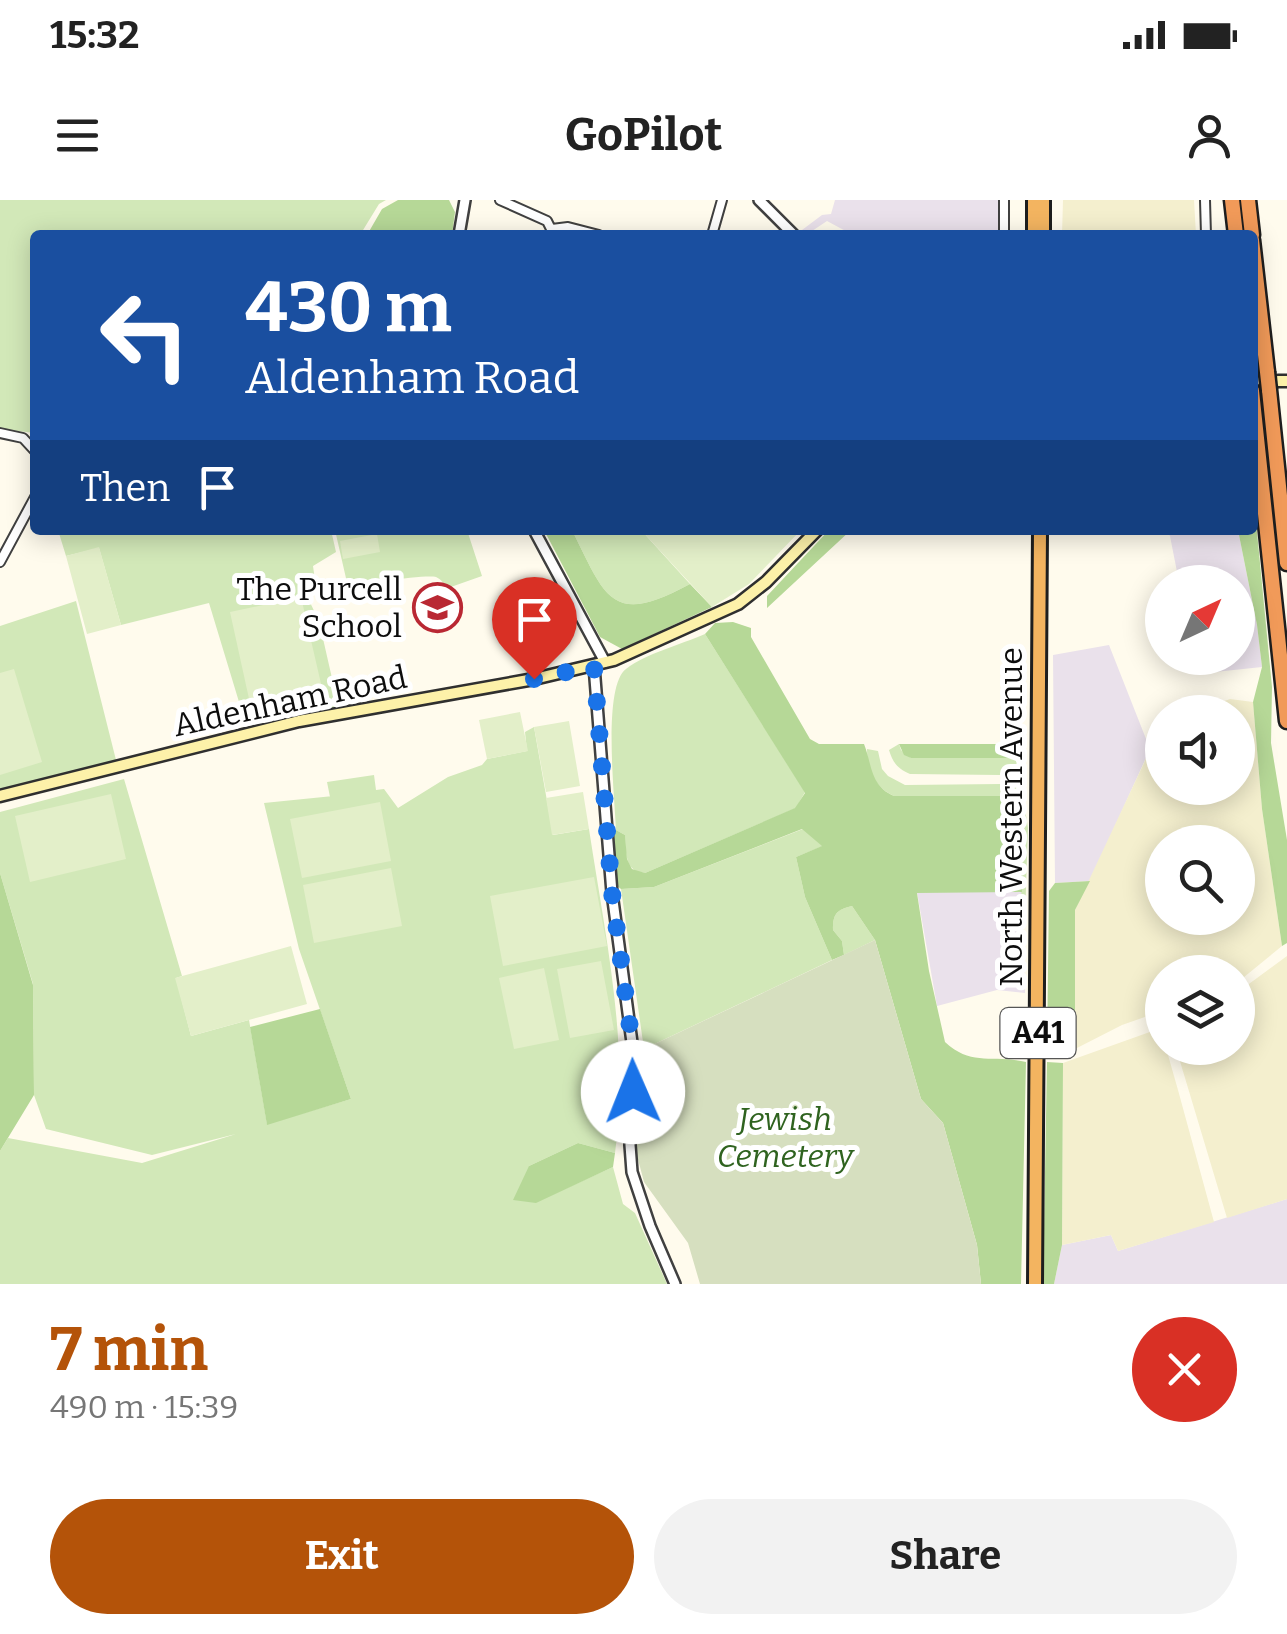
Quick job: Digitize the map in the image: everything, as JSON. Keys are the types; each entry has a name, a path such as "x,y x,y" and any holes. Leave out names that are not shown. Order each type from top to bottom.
{"highway":[{"path":"1034,200 1034,230"},
{"path":"1044,200 1044,230"},
{"path":"1232,200 1235,230"},
{"path":"1248,200 1251,230"},
{"path":"1258,275 1275,381 1287,564"},
{"path":"1258,448 1287,721"},
{"name":"North Western Avenue","path":"1034,1284 1040,535"}],"main road":[{"name":"Aldenham Road","path":"0,796 299,721 599,664 738,604 812,535"}],"street":[{"path":"460,230 465,200"},
{"path":"500,200 547,220 552,230"},
{"path":"713,230 722,200"},
{"path":"760,200 789,230"},
{"path":"1004,200 1004,230"},
{"path":"1205,200 1206,230"},
{"path":"0,433 22,438 30,447"},
{"path":"0,562 30,506"},
{"path":"537,535 596,641 612,893 633,1050 632,1172 675,1284"}],"shaded area":[{"path":"835,200 998,200 998,230 844,230 827,221 814,230 802,230 822,215 831,214"},
{"path":"1063,200 1194,200 1196,230 1062,230"},
{"path":"1169,535 1239,535 1245,565 1176,565"},
{"path":"1255,615 1257,625 1262,667 1255,668"},
{"path":"1109,645 1145,736 1145,760 1090,881 1055,883 1053,655"},
{"path":"1255,726 1262,809 1282,946 1255,968 1255,955 1145,955 1145,1017 1075,1049 1075,910 1145,761 1145,805 1255,805"},
{"path":"917,892 1022,892 1025,993 997,990 937,1006"},
{"path":"1287,956 1287,1199 1227,1218 1181,1065 1255,1065 1255,980"},
{"path":"1145,1034 1145,1065 1171,1065 1214,1222 1118,1251 1111,1235 1062,1245 1063,1063"},
{"path":"1287,1199 1287,1284 1054,1284 1062,1245 1111,1235 1118,1251"}],"green space":[{"path":"0,200 386,200 379,204 363,230 30,230 30,432 0,429"},
{"path":"398,200 449,200 455,212 453,230 370,230 382,209"},
{"path":"60,535 332,535 336,552 313,566 315,580 304,590 319,621 339,709 246,725 209,603 121,625 99,548 66,556"},
{"path":"336,535 469,535 482,576 448,588 430,576 348,587"},
{"path":"377,535 380,552 343,559 340,541"},
{"path":"547,535 575,535 603,588 614,599 627,604 643,603 690,584 712,607 622,649 600,637"},
{"path":"575,535 646,535 690,584 664,597 627,604 614,599 594,573"},
{"path":"646,535 796,535 749,584 712,607"},
{"path":"824,535 846,535 767,608 767,596"},
{"path":"1239,535 1257,535 1272,687 1271,743 1287,840 1287,943 1282,946 1262,809 1255,726 1255,695 1262,667 1255,615 1255,565 1245,565"},
{"path":"99,547 121,625 87,634 66,556"},
{"path":"301,597 325,701 253,717 230,612"},
{"path":"76,601 116,760 0,789 0,626"},
{"path":"733,622 751,628 751,637 810,739 819,744 864,744 873,774 886,792 894,796 1010,796 1020,803 1022,892 917,893 945,1042 964,1055 1026,1062 1021,1284 981,1284 977,1245 943,1123 921,1099 875,940 852,906 835,916 833,930 842,941 844,955 832,960 805,897 796,857 822,846 802,829 654,887 621,889 616,885 612,836 616,830 625,835 632,869 645,873 795,808 805,793 705,634 715,623"},
{"path":"705,634 805,792 796,808 645,873 638,872 628,860 625,835 616,830 612,770 614,697 626,669"},
{"path":"14,669 42,762 0,775 0,673"},
{"path":"520,712 528,751 487,759 479,720"},
{"path":"569,721 580,786 546,792 534,727"},
{"path":"534,727 553,835 589,829 614,991 620,1072 615,1153 578,1143 529,1166 536,1202 613,1167 623,1204 635,1213 667,1284 0,1284 0,1151 8,1138 142,1163 236,1134 152,1155 46,1129 34,1095 33,984 0,873 0,812 124,779 182,976 176,978 191,1036 249,1020 267,1124 351,1099 299,949 264,803 330,796 327,782 374,775 376,790 384,789 398,808 448,777 482,765 487,759 527,751 525,732"},
{"path":"899,744 911,758 1021,758 1022,766 1000,775 910,774 896,765 889,750"},
{"path":"899,744 1021,744 1021,758 911,758 904,755"},
{"path":"867,749 878,751 882,769 905,785 1001,784 1022,789 1028,828 1025,917 1022,919 1019,803 1010,796 894,796 873,777"},
{"path":"583,792 589,829 552,835 546,798"},
{"path":"111,794 126,859 30,882 15,816"},
{"path":"380,802 391,861 302,878 290,819"},
{"path":"803,829 823,846 796,857 805,897 832,960 644,1049 621,889 654,887"},
{"path":"391,868 402,926 314,943 303,885"},
{"path":"0,873 33,985 34,1095 0,1151"},
{"path":"594,877 607,946 503,966 490,896"},
{"path":"1090,881 1075,910 1075,1049 1047,1048 1049,891 1055,883"},
{"path":"852,906 875,940 844,955 842,941 833,930 834,920 839,911"},
{"name":"Jewish Cemetery","path":"875,940 921,1099 943,1123 977,1245 981,1284 700,1284 688,1243 644,1182 635,1148 644,1049"},
{"path":"291,946 307,1004 191,1036 175,978"},
{"path":"601,961 614,1030 570,1038 557,969"},
{"path":"544,968 559,1040 514,1049 499,978"},
{"path":"320,1009 351,1099 267,1125 250,1027"},
{"path":"1047,1062 1063,1063 1062,1245 1054,1284 1043,1284"},
{"path":"578,1143 615,1153 613,1167 536,1203 513,1200 529,1166"}],"tunnel":[{"path":"1258,381 1272,381"}],"place":[{"name":"The Purcell School","path":"437,607"}],"route":[{"path":"534,679 594,666 612,893 633,1050 633,1092"}]}
